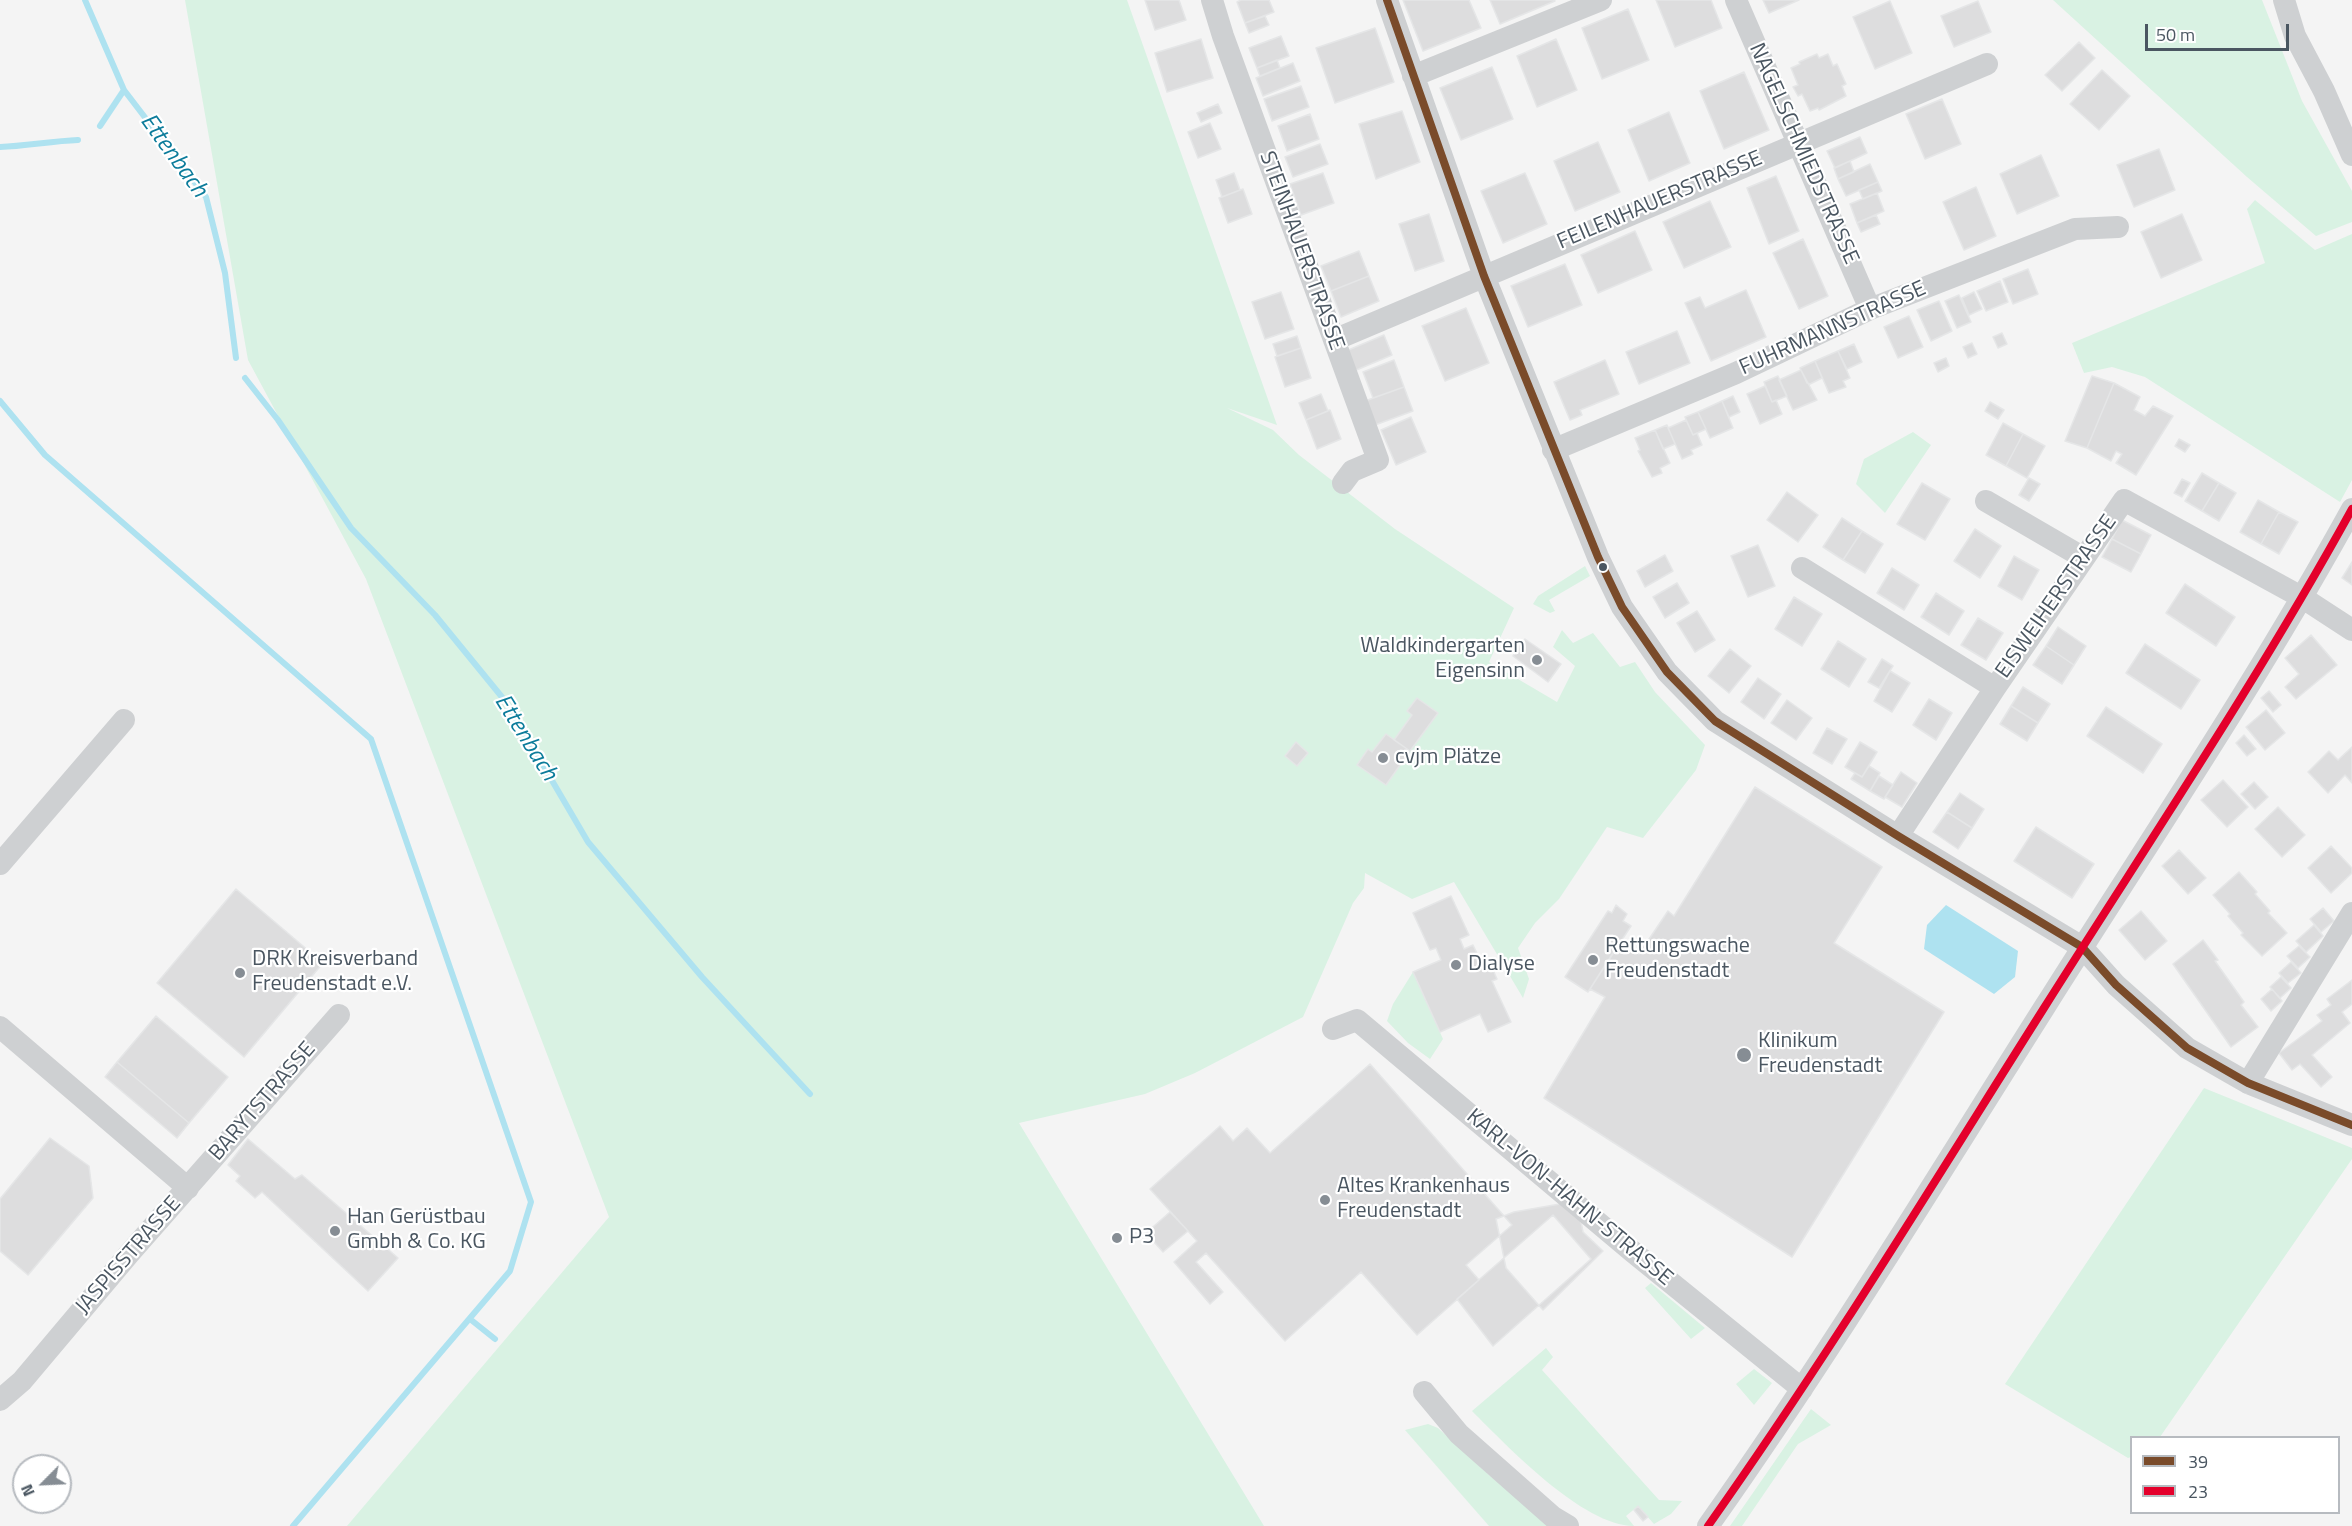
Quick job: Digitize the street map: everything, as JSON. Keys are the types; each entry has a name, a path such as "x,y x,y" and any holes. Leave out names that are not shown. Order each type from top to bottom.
{"street":[{"name":"STEINHAUERSTRASSE","path":"1212,0 1223,36 1378,460 1352,471 1343,483"},
{"path":"1387,0 1484,276 1553,450 1622,607 1667,672 1715,721 1898,836 2082,947 2116,985 2187,1048 2248,1083 2352,1125"},
{"path":"1413,76 1601,0"},
{"name":"NAGELSCHMIEDSTRASSE","path":"1736,0 1870,309"},
{"path":"2284,0 2295,36 2324,91 2352,154"},
{"name":"FEILENHAUERSTRASSE","path":"1334,340 1797,142 1987,64"},
{"path":"2324,91 2352,129"},
{"name":"FUHRMANNSTRASSE","path":"1553,450 1736,373 1870,309 2075,229 2118,227"},
{"name":"EISWEIHERSTRASSE","path":"1898,836 1995,688 2124,500 2303,598"},
{"path":"1986,501 2084,558"},
{"path":"1708,1526 1802,1389 2303,598 2352,509"},
{"path":"1802,568 1995,688"},
{"path":"2303,598 2352,630"},
{"path":"0,864 124,720"},
{"path":"2248,1083 2352,913"},
{"name":"BARYTSTRASSE","path":"188,1188 339,1015"},
{"name":"KARL-VON-HAHN-STRASSE","path":"1333,1029 1357,1020 1633,1252 1802,1389"},
{"name":"JASPISSTRASSE","path":"0,1027 188,1188 22,1381 0,1400"},
{"path":"1424,1392 1459,1434 1553,1517 1568,1526"}],"green space":[{"path":"185,0 1127,0 1277,425 1227,408 1273,430 1299,455 1395,529 1514,608 1489,662 1557,702 1575,666 1553,647 1562,630 1573,643 1593,633 1620,667 1635,662 1655,692 1705,745 1696,770 1643,838 1607,827 1559,899 1535,923 1518,948 1529,979 1523,998 1454,882 1412,899 1365,873 1364,888 1353,903 1303,1017 1195,1073 1145,1094 1019,1123 1264,1526 347,1526 609,1217 366,579 248,360"},
{"path":"2053,0 2262,0 2302,101 2352,191 2352,222 2316,236 2247,177"},
{"path":"2255,200 2315,250 2352,234 2352,480 2340,502 2145,377 2112,367 2084,373 2072,343 2265,263 2247,209"},
{"path":"1913,432 1931,445 1885,513 1856,484 1864,459"},
{"path":"1585,566 1590,576 1549,600 1555,611 1550,613 1533,604 1538,596"},
{"path":"1413,972 1443,1039 1430,1059 1408,1043 1387,1021 1393,1004"},
{"path":"2204,1088 2352,1148 2352,1159 2161,1436 2130,1436 2130,1457 2005,1384"},
{"path":"1651,1283 1705,1328 1691,1339 1645,1288"},
{"path":"1546,1348 1553,1357 1542,1370 1659,1500 1682,1501 1671,1514 1654,1524 1638,1506 1626,1516 1634,1526 1614,1522 1592,1513 1547,1482 1472,1411"},
{"path":"1754,1369 1772,1383 1754,1405 1736,1384"},
{"path":"1811,1409 1831,1425 1798,1444 1742,1526 1730,1526"},
{"path":"1428,1424 1438,1428 1489,1475 1552,1526 1489,1526 1405,1430"}],"water":[{"path":"1946,905 2018,951 2015,977 1994,994 1924,949 1927,925"}],"building":[{"path":"1145,0 1179,0 1186,20 1155,30"},
{"path":"1269,0 1274,12 1245,23 1237,2"},
{"path":"1403,0 1469,0 1481,28 1423,51"},
{"path":"1490,0 1554,0 1555,1 1500,24"},
{"path":"1656,0 1711,0 1722,28 1675,47"},
{"path":"1763,0 1799,0 1769,13"},
{"path":"1890,1 1912,53 1875,69 1853,17"},
{"path":"1978,1 1991,32 1954,47 1941,16"},
{"path":"1628,9 1649,60 1602,79 1582,28"},
{"path":"1265,16 1269,25 1249,33 1245,23"},
{"path":"1375,28 1394,82 1335,103 1316,48"},
{"path":"1281,36 1289,56 1257,68 1249,48"},
{"path":"1201,39 1213,78 1167,92 1155,53"},
{"path":"1556,39 1577,90 1537,107 1517,56"},
{"path":"2079,42 2095,58 2062,91 2045,75"},
{"path":"1817,54 1819,58 1828,54 1833,66 1837,64 1846,84 1842,86 1846,96 1819,110 1818,108 1810,111 1802,94 1798,96 1793,87 1798,85 1791,68"},
{"path":"1277,60 1280,68 1260,76 1257,68"},
{"path":"1293,63 1300,81 1263,96 1256,78"},
{"path":"1492,67 1513,119 1461,140 1440,88"},
{"path":"2102,70 2130,96 2099,130 2070,104"},
{"path":"1744,72 1769,130 1724,149 1700,91"},
{"path":"1301,86 1309,107 1272,121 1264,99"},
{"path":"1942,99 1961,144 1925,159 1906,114"},
{"path":"1218,104 1222,113 1201,122 1197,113"},
{"path":"1402,111 1420,162 1376,179 1359,124"},
{"path":"1669,112 1690,163 1649,181 1628,130"},
{"path":"1310,114 1319,139 1287,151 1278,126"},
{"path":"1210,123 1221,149 1198,158 1188,132"},
{"path":"1860,137 1867,153 1835,168 1827,151"},
{"path":"1598,142 1620,192 1575,211 1554,161"},
{"path":"1320,144 1328,164 1293,177 1285,157"},
{"path":"2159,149 2175,190 2134,207 2117,165"},
{"path":"2041,155 2059,196 2017,214 2000,174"},
{"path":"1850,161 1854,172 1838,179 1834,168"},
{"path":"1870,164 1878,182 1846,196 1838,179"},
{"path":"1234,173 1240,190 1222,197 1216,180"},
{"path":"1323,173 1334,203 1301,215 1290,184"},
{"path":"1525,173 1547,224 1503,243 1481,191"},
{"path":"1776,176 1799,231 1769,244 1747,188"},
{"path":"1878,182 1882,191 1863,199 1859,190"},
{"path":"1976,187 1996,236 1964,250 1943,202"},
{"path":"1243,189 1252,214 1228,223 1219,198"},
{"path":"1877,193 1884,211 1857,223 1850,204"},
{"path":"1710,201 1731,247 1684,268 1663,222"},
{"path":"1429,214 1444,261 1415,271 1399,224"},
{"path":"2182,214 2202,260 2161,278 2141,232"},
{"path":"1876,215 1880,224 1861,232 1857,223"},
{"path":"1635,231 1652,270 1598,293 1581,255"},
{"path":"1803,239 1828,296 1799,309 1773,253"},
{"path":"1359,251 1369,276 1331,291 1321,266"},
{"path":"1565,264 1582,305 1528,327 1511,286"},
{"path":"2028,269 2038,294 2013,304 2003,279"},
{"path":"1369,276 1379,301 1341,317 1331,291"},
{"path":"2000,281 2008,302 1986,311 1977,291"},
{"path":"1746,290 1766,337 1711,361 1685,303 1700,297 1705,308"},
{"path":"1281,292 1294,329 1265,339 1252,302"},
{"path":"1974,292 1982,309 1969,315 1962,298"},
{"path":"1959,295 1971,322 1957,328 1945,301"},
{"path":"1939,301 1952,331 1931,341 1917,310"},
{"path":"1466,308 1489,363 1445,381 1422,326"},
{"path":"1909,316 1923,347 1898,358 1884,327"},
{"path":"1677,331 1690,363 1639,384 1626,352"},
{"path":"2002,333 2007,344 1998,348 1993,337"},
{"path":"1384,335 1392,355 1354,371 1346,351"},
{"path":"1297,336 1301,348 1277,356 1273,344"},
{"path":"1972,343 1977,354 1968,358 1963,347"},
{"path":"1854,344 1862,362 1847,369 1838,351"},
{"path":"1301,348 1311,378 1285,387 1275,357"},
{"path":"1838,351 1850,378 1843,381 1846,387 1829,393 1815,361"},
{"path":"1946,358 1949,366 1938,372 1934,363"},
{"path":"1394,360 1404,387 1373,398 1363,372"},
{"path":"1605,360 1619,394 1580,410 1582,415 1570,420 1554,382"},
{"path":"1815,361 1822,378 1810,384 1807,383 1800,368"},
{"path":"1801,370 1817,400 1793,410 1779,380"},
{"path":"1778,376 1787,396 1772,402 1764,382"},
{"path":"2092,376 2114,383 2087,448 2065,441"},
{"path":"2114,383 2140,397 2134,410 2145,416 2153,406 2173,416 2136,475 2116,463 2122,454 2116,451 2111,461 2087,448"},
{"path":"1765,386 1772,402 1776,400 1782,414 1760,424 1747,394"},
{"path":"1404,387 1413,411 1375,425 1365,401"},
{"path":"1321,394 1328,411 1306,420 1299,403"},
{"path":"1733,396 1740,412 1729,417 1722,401"},
{"path":"1722,401 1733,428 1710,438 1698,412"},
{"path":"1990,402 2004,410 1998,419 1985,411"},
{"path":"1330,410 1341,439 1317,449 1306,420"},
{"path":"1698,412 1706,429 1693,435 1685,417"},
{"path":"1411,417 1426,452 1396,465 1381,430"},
{"path":"1686,420 1693,435 1697,433 1702,445 1691,450 1693,454 1682,459 1668,428"},
{"path":"2003,423 2023,434 2006,466 1986,455"},
{"path":"1667,425 1675,444 1663,449 1655,430"},
{"path":"1655,430 1670,463 1660,468 1662,473 1652,477 1638,451 1640,450 1635,438"},
{"path":"2023,434 2045,446 2027,478 2006,466"},
{"path":"2179,439 2190,445 2185,452 2175,446"},
{"path":"2202,473 2219,483 2202,511 2185,501"},
{"path":"2029,478 2040,484 2029,501 2019,495"},
{"path":"2182,479 2190,483 2182,497 2174,493"},
{"path":"1922,483 1950,499 1925,540 1897,524"},
{"path":"2219,483 2236,493 2219,521 2202,511"},
{"path":"1787,492 1818,515 1798,542 1767,520"},
{"path":"2258,500 2279,512 2261,544 2240,532"},
{"path":"2279,512 2298,522 2279,554 2261,544"},
{"path":"1842,518 1862,531 1843,560 1823,547"},
{"path":"2122,520 2151,535 2141,554 2112,539"},
{"path":"1975,529 2001,546 1980,578 1954,561"},
{"path":"1862,531 1883,544 1865,573 1843,560"},
{"path":"2112,539 2141,554 2131,572 2102,557"},
{"path":"1758,545 1775,586 1748,597 1731,556"},
{"path":"1665,555 1673,571 1645,587 1637,571"},
{"path":"2014,556 2039,570 2022,600 1998,586"},
{"path":"2352,562 2352,585 2342,578"},
{"path":"1892,568 1919,585 1904,610 1877,593"},
{"path":"1677,583 1689,603 1665,618 1653,597"},
{"path":"2185,584 2235,617 2216,646 2166,613"},
{"path":"1936,593 1964,611 1949,635 1921,617"},
{"path":"1794,597 1822,614 1802,646 1775,629"},
{"path":"1697,611 1715,640 1695,652 1677,623"},
{"path":"1978,618 2003,633 1986,660 1961,645"},
{"path":"2058,627 2086,646 2074,665 2046,646"},
{"path":"2311,635 2337,665 2296,699 2285,687 2299,674 2285,658"},
{"name":"Waldkindergarten Eigensinn","path":"1525,639 1561,664 1548,682 1513,656"},
{"path":"1838,641 1866,659 1849,687 1821,669"},
{"path":"2145,644 2200,680 2181,709 2126,673"},
{"path":"2046,646 2074,665 2062,684 2033,665"},
{"path":"1730,649 1751,666 1729,693 1708,676"},
{"path":"1882,659 1893,666 1879,688 1868,682"},
{"path":"1890,671 1910,683 1892,712 1874,701"},
{"path":"1758,678 1781,694 1764,719 1741,702"},
{"path":"2023,687 2050,704 2038,723 2011,706"},
{"path":"2269,691 2281,705 2273,712 2261,698"},
{"path":"1417,698 1438,713 1410,751 1394,740 1412,715 1407,711"},
{"path":"1929,699 1952,713 1936,740 1913,725"},
{"path":"1787,700 1812,718 1796,740 1771,723"},
{"path":"2011,706 2038,723 2027,741 2000,724"},
{"path":"2106,707 2162,744 2143,773 2087,736"},
{"path":"2266,710 2285,733 2265,750 2246,727"},
{"path":"1827,728 1847,739 1832,764 1813,753"},
{"name":"cvjm Plätze","path":"1386,734 1410,751 1386,785 1357,765 1368,749 1372,752"},
{"path":"2244,735 2256,749 2247,756 2236,743"},
{"path":"1296,742 1308,753 1297,766 1285,756"},
{"path":"1860,742 1877,752 1862,777 1845,767"},
{"path":"2352,747 2352,783 2345,775 2328,793 2308,772 2329,751 2338,760"},
{"path":"1869,766 1880,773 1870,791 1851,779 1855,773 1862,777"},
{"path":"1901,772 1917,783 1902,807 1885,797"},
{"path":"1879,776 1893,785 1884,799 1870,791"},
{"path":"2223,780 2248,807 2227,827 2201,800"},
{"path":"2254,782 2268,797 2255,809 2241,794"},
{"name":"Klinikum Freudenstadt","path":"1755,787 1882,867 1834,943 1944,1012 1792,1257 1544,1098 1605,997 1590,989 1620,942 1639,954 1668,911 1674,916"},
{"path":"1960,793 1984,809 1972,828 1947,812"},
{"path":"2278,807 2305,835 2282,857 2255,829"},
{"path":"1947,812 1972,828 1958,849 1933,832"},
{"path":"2036,827 2094,864 2072,898 2014,861"},
{"path":"2331,846 2352,868 2352,873 2331,893 2308,868"},
{"path":"2179,850 2206,878 2188,894 2162,866"},
{"path":"2239,872 2257,892 2255,894 2270,911 2268,913 2287,933 2262,956 2241,935 2243,933 2228,916 2230,914 2213,895"},
{"name":"DRK Kreisverband Freudenstadt e.V.","path":"236,889 323,963 244,1057 157,983"},
{"name":"Dialyse","path":"1451,896 1469,935 1460,939 1464,949 1473,945 1483,966 1490,963 1497,979 1492,981 1511,1022 1488,1032 1480,1014 1440,1032 1413,972 1441,960 1436,948 1430,950 1413,913"},
{"name":"Rettungswache Freudenstadt","path":"1616,905 1627,914 1623,921 1631,926 1588,992 1565,977 1608,911 1612,913"},
{"path":"2323,908 2334,921 2321,932 2310,919"},
{"path":"2141,911 2167,941 2145,960 2119,930"},
{"path":"2314,925 2323,936 2306,952 2296,941"},
{"path":"2203,940 2244,1002 2241,1005 2258,1027 2231,1047 2173,964"},
{"path":"2299,946 2310,957 2298,968 2287,956"},
{"path":"2291,962 2301,973 2288,983 2279,973"},
{"path":"2281,977 2291,988 2280,998 2270,987"},
{"path":"2352,980 2352,1004 2342,1012 2350,1023 2312,1055 2332,1077 2321,1087 2300,1064 2292,1070 2279,1053 2322,1021 2317,1015 2331,1005 2327,999"},
{"path":"2272,989 2282,1001 2271,1011 2261,999"},
{"path":"156,1016 228,1077 189,1123 117,1062"},
{"path":"117,1062 189,1123 177,1138 105,1077"},
{"name":"Altes Krankenhaus Freudenstadt","path":"1370,1064 1512,1225 1466,1265 1479,1280 1417,1335 1361,1272 1285,1341 1206,1253 1196,1262 1223,1292 1210,1304 1174,1262 1197,1241 1150,1189 1220,1126 1233,1141 1247,1128 1270,1153"},
{"path":"50,1138 89,1166 93,1198 28,1275 0,1251 0,1199"},
{"name":"Han Gerüstbau Gmbh & Co. KG","path":"248,1139 295,1179 302,1175 398,1258 368,1291 262,1192 255,1198 236,1181 240,1176 228,1165"},
{"path":"1577,1201 1583,1232 1603,1251 1543,1310 1506,1268 1496,1219 1514,1212"},
{"path":"1170,1212 1188,1231 1163,1252 1146,1233"},
{"path":"1553,1215 1591,1259 1493,1346 1457,1299"},
{"path":"1638,1506 1648,1517 1643,1521 1634,1510"}],"waterway":[{"name":"Ettenbach","path":"85,0 124,90 206,197 225,273 236,358"},
{"path":"100,126 124,90"},
{"path":"0,147 78,140"},
{"name":"Ettenbach","path":"245,378 278,420 351,528 435,615 506,702 588,842 702,977 810,1094"},
{"path":"0,401 45,455 371,739 531,1202 510,1271 293,1526"},
{"path":"470,1319 495,1339"}],"transit line":[{"name":"39","path":"1387,0 1484,276 1598,557 1622,607 1667,672 1715,721 1898,836 2082,947 2116,985 2187,1048 2248,1083 2352,1125"},
{"name":"23","path":"1708,1526 1838,1334 2202,761 2279,636 2352,509"}],"place":[{"name":"Waldkindergarten Eigensinn","path":"1537,660"},
{"name":"cvjm Plätze","path":"1383,758"},
{"name":"Rettungswache Freudenstadt","path":"1593,960"},
{"name":"Dialyse","path":"1456,965"},
{"name":"DRK Kreisverband Freudenstadt e.V.","path":"240,973"},
{"name":"Klinikum Freudenstadt","path":"1744,1055"},
{"name":"Altes Krankenhaus Freudenstadt","path":"1325,1200"},
{"name":"Han Gerüstbau Gmbh & Co. KG","path":"335,1231"},
{"name":"P3","path":"1117,1238"}]}
